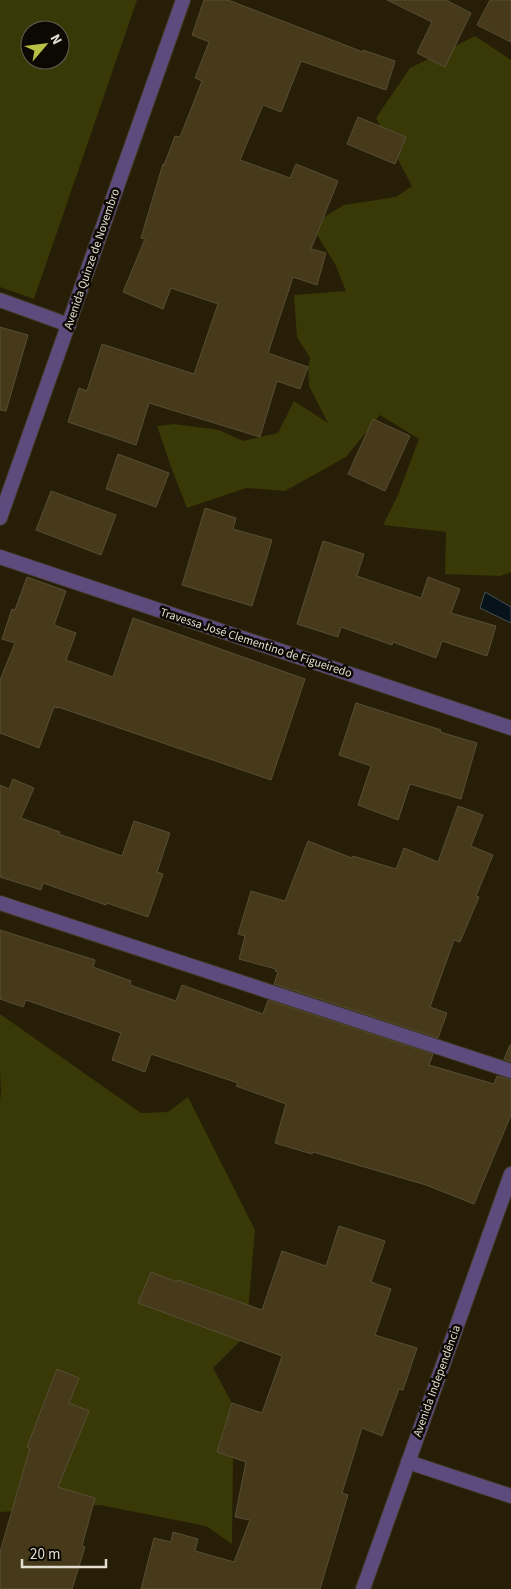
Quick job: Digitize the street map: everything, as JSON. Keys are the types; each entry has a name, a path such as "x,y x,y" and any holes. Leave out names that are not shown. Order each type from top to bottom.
{"street":[{"name":"Avenida Quinze de Novembro","path":"0,518 183,0"},
{"path":"0,300 69,325"},
{"name":"Travessa José Clementino de Figueiredo","path":"0,558 511,728"},
{"path":"0,903 511,1071"},
{"name":"Avenida Independência","path":"363,1589 511,1174"},
{"path":"408,1462 511,1496"}],"shaded area":[{"path":"0,0 137,0 34,299 0,287"},
{"path":"475,36 511,60 511,572 500,576 445,574 446,532 383,525 398,495 419,439 380,415 346,457 285,491 246,488 187,508 157,426 174,424 219,430 243,441 278,433 294,401 328,423 309,386 308,367 310,358 297,337 294,295 346,291 335,264 311,225 344,205 396,197 412,186 376,118 410,68"},
{"path":"485,592 511,607 511,623 480,608"},
{"path":"0,1014 141,1113 168,1112 188,1097 255,1230 246,1335 213,1368 232,1403 217,1452 233,1457 232,1544 206,1526 100,1505 0,1512"}],"building":[{"path":"204,0 228,0 363,52 363,50 395,61 386,90 301,61 281,112 263,105 240,160 290,178 296,164 338,181 311,249 326,253 317,285 293,277 268,353 308,367 300,389 277,381 260,437 149,403 136,445 68,422 79,388 87,391 102,344 194,374 218,304 171,288 163,309 123,292 145,239 141,238 163,164 175,136 180,137 202,81 195,78 209,42 192,35"},
{"path":"387,0 446,0 471,13 445,67 417,53 432,22"},
{"path":"490,0 511,0 511,42 477,25"},
{"path":"358,117 406,137 395,164 347,144"},
{"path":"0,327 28,335 6,411 0,410"},
{"path":"373,419 410,436 385,491 348,474"},
{"path":"118,454 169,473 156,507 106,489"},
{"path":"51,491 116,515 101,555 36,530"},
{"path":"205,508 236,518 233,529 272,540 252,606 182,585"},
{"path":"323,541 364,554 357,576 421,598 428,577 460,589 451,613 496,626 487,656 442,641 436,658 393,642 392,645 341,627 338,637 297,624"},
{"path":"27,577 66,591 54,625 76,633 66,660 113,677 133,618 305,679 271,780 58,707 54,707 39,748 0,733 0,680 15,643 2,639 12,609 15,610"},
{"path":"356,703 477,743 461,799 410,784 398,820 358,805 371,766 339,755"},
{"path":"13,779 34,788 21,818 60,832 59,834 122,856 134,821 170,833 157,872 163,874 148,917 107,903 106,905 43,883 41,890 0,877 0,785 9,789"},
{"path":"458,806 483,815 471,846 493,855 476,896 479,897 460,942 454,940 430,1007 447,1013 438,1038 274,984 278,972 275,971 276,969 239,959 245,936 238,934 251,891 285,901 308,841 352,858 353,856 396,869 404,848 438,862"},
{"path":"0,930 95,960 93,967 131,981 130,985 176,1001 182,985 263,1014 268,1000 433,1054 429,1065 494,1084 497,1076 511,1080 511,1115 474,1204 426,1185 313,1152 312,1154 275,1143 286,1104 236,1086 238,1083 151,1054 145,1072 112,1060 121,1033 26,1000 23,1007 0,999"},
{"path":"511,1045 511,1062 504,1059"},
{"path":"339,1226 385,1241 371,1282 391,1289 375,1335 417,1348 403,1390 399,1389 382,1436 362,1428 342,1493 348,1495 320,1589 141,1589 154,1538 171,1542 173,1532 198,1539 195,1551 234,1562 250,1520 235,1517 246,1462 217,1452 232,1403 262,1413 282,1356 138,1303 151,1272 262,1310 282,1251 326,1266"},
{"path":"57,1369 79,1378 69,1403 89,1411 58,1487 95,1498 82,1546 85,1547 72,1589 0,1589 0,1552 30,1448 27,1447"}]}
